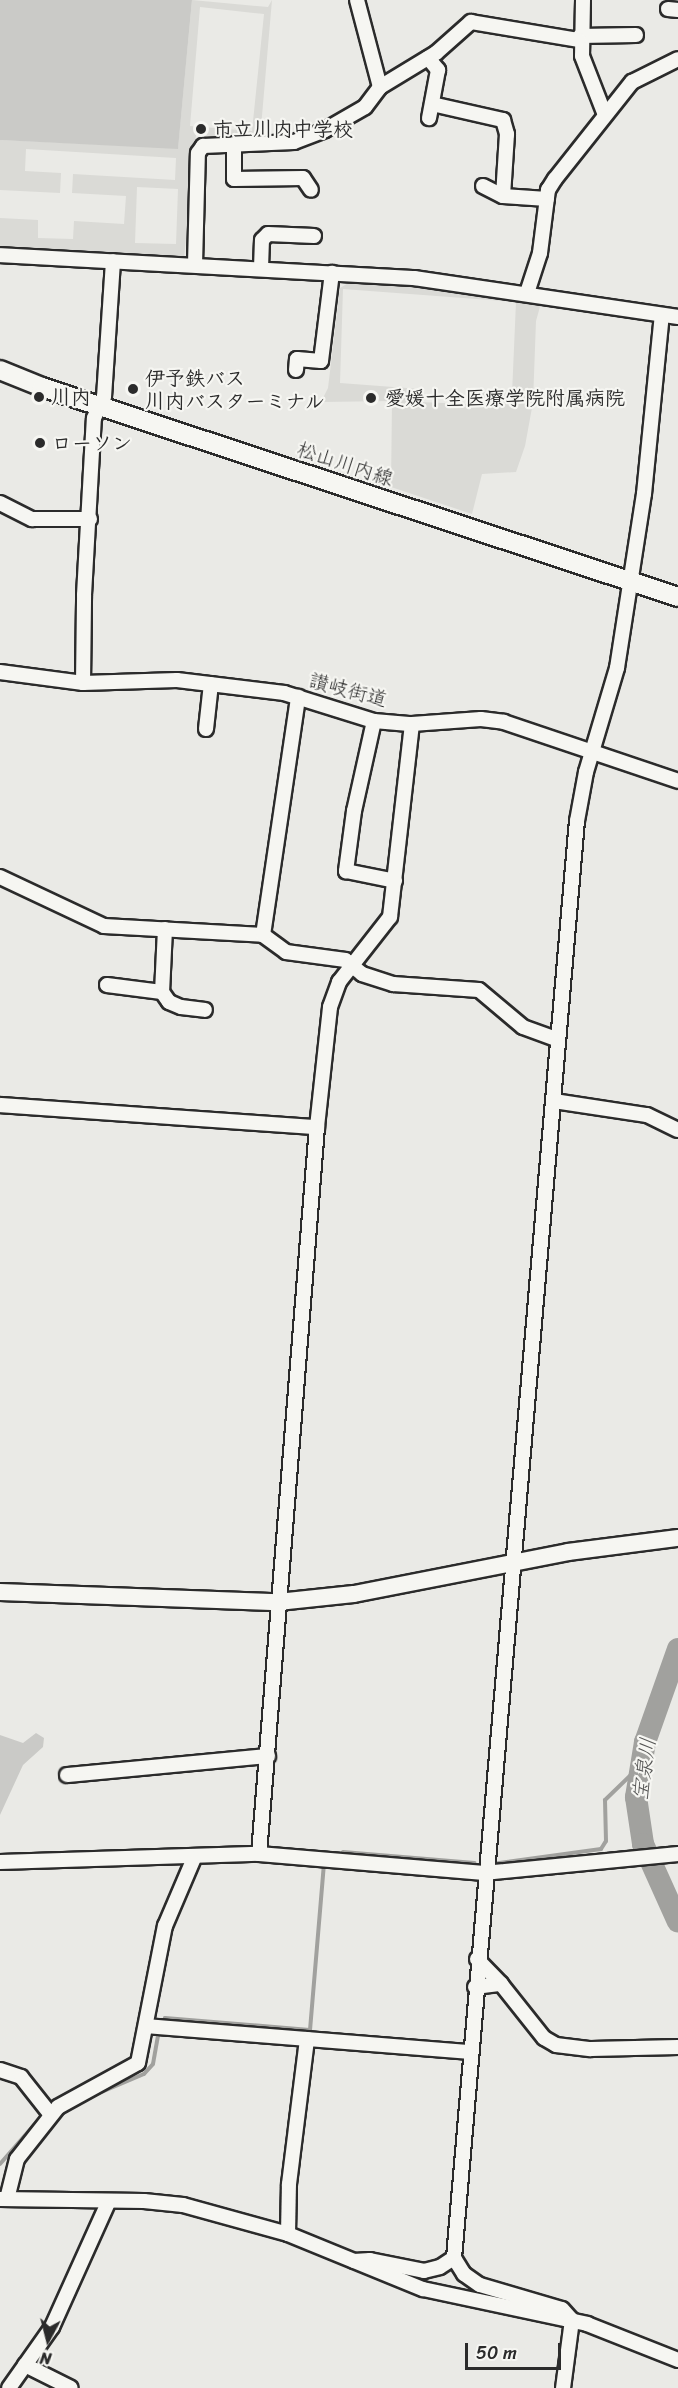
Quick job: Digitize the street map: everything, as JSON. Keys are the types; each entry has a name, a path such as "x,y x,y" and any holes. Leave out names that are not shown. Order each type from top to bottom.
{"main road":[{"name":"松山川内線","path":"0,370 100,406 678,597"}],"street":[{"path":"357,0 380,87"},
{"path":"583,0 580,38 586,74 605,115"},
{"path":"195,264 198,153 210,143 274,145 308,138 354,116 380,87 428,58 471,22 580,38 636,35"},
{"path":"428,58 438,70 429,118"},
{"path":"527,293 540,253 547,199 555,179 605,115 643,75 678,59"},
{"path":"432,104 498,117 506,125 512,142 503,196"},
{"path":"234,144 234,178 303,178 311,190"},
{"path":"483,186 503,196 547,199"},
{"path":"261,268 262,240 268,234 314,236"},
{"path":"0,255 195,264 456,282 678,317"},
{"path":"83,683 84,595 94,418 104,397 113,261"},
{"path":"296,370 297,359 321,361 318,336 332,273"},
{"path":"563,2388 572,2320 562,2309 480,2285 464,2274 454,2258 484,1873 577,821 592,753 617,668 644,494 662,315"},
{"path":"0,503 32,519 90,519"},
{"name":"讃岐街道","path":"0,672 83,683 177,680 212,684 298,697 374,720 412,724 481,719 504,722 678,781"},
{"path":"206,729 212,684"},
{"path":"263,935 298,697"},
{"path":"374,720 354,811 346,871 395,880"},
{"path":"259,1854 317,1127 330,1007 333,992 390,917 412,724"},
{"path":"0,877 104,926 263,935 286,952 345,960 362,974 393,984 479,990 517,1024 558,1040"},
{"path":"165,929 162,992 170,1002 181,1007 205,1010"},
{"path":"107,985 162,992"},
{"path":"554,1101 647,1115 678,1130"},
{"path":"0,1105 317,1127"},
{"path":"0,1592 278,1602 354,1594 513,1562 678,1538"},
{"path":"67,1775 268,1756"},
{"path":"0,1862 148,1855 194,1858 259,1854 484,1873 678,1854"},
{"path":"194,1858 165,1926 138,2063 131,2070 66,2100 51,2115 17,2159 4,2199 183,2205 288,2234 349,2261 423,2289 572,2320 678,2360"},
{"path":"477,1959 501,1984 544,2038 556,2045 591,2049 678,2047"},
{"path":"475,1987 501,1984"},
{"path":"146,2025 470,2052"},
{"path":"288,2234 289,2184 307,2039"},
{"path":"0,2070 21,2077 51,2115"},
{"path":"9,2388 52,2327 109,2201"},
{"path":"349,2261 370,2260 424,2271 440,2267 454,2258"},
{"path":"25,2365 71,2388"}],"shaded area":[{"path":"0,0 192,0 178,149 0,140"},
{"name":"市立川内中学校","path":"192,0 268,7 272,0 260,139 196,135 184,259 0,250 0,218 38,220 38,238 73,239 74,221 124,224 126,196 72,193 73,174 175,180 176,158 26,149 25,171 61,173 60,193 0,190 0,140 178,148","holes":["200,7 264,14 252,131 190,126","137,187 178,189 176,244 135,243"]},
{"name":"愛媛十全医療学院附属病院","path":"350,282 428,286 541,303 536,321 533,402 525,446 516,472 482,474 472,514 391,487 392,401 321,402 328,388 340,288","holes":["343,289 516,302 512,394 469,391 468,404 419,402 420,389 340,383"]},
{"path":"36,1733 44,1738 43,1747 23,1765 0,1815 0,1735 23,1743"}],"waterway":[{"name":"宝泉川","path":"678,1649 645,1742 636,1797 643,1844 678,1922"},
{"path":"492,1864 601,1849 606,1841 605,1800 639,1767"},
{"path":"343,1852 475,1863"},
{"path":"165,2026 165,2018 310,2030 324,1865"},
{"path":"85,2099 144,2074 153,2064 158,2035 163,2032"},
{"path":"0,2164 34,2125"}],"place":[{"name":"市立川内中学校","path":"201,129"},
{"name":"伊予鉄バス 川内バスターミナル","path":"133,389"},
{"name":"川内","path":"39,397"},
{"name":"愛媛十全医療学院附属病院","path":"371,398"},
{"name":"ローソン","path":"40,443"}]}
